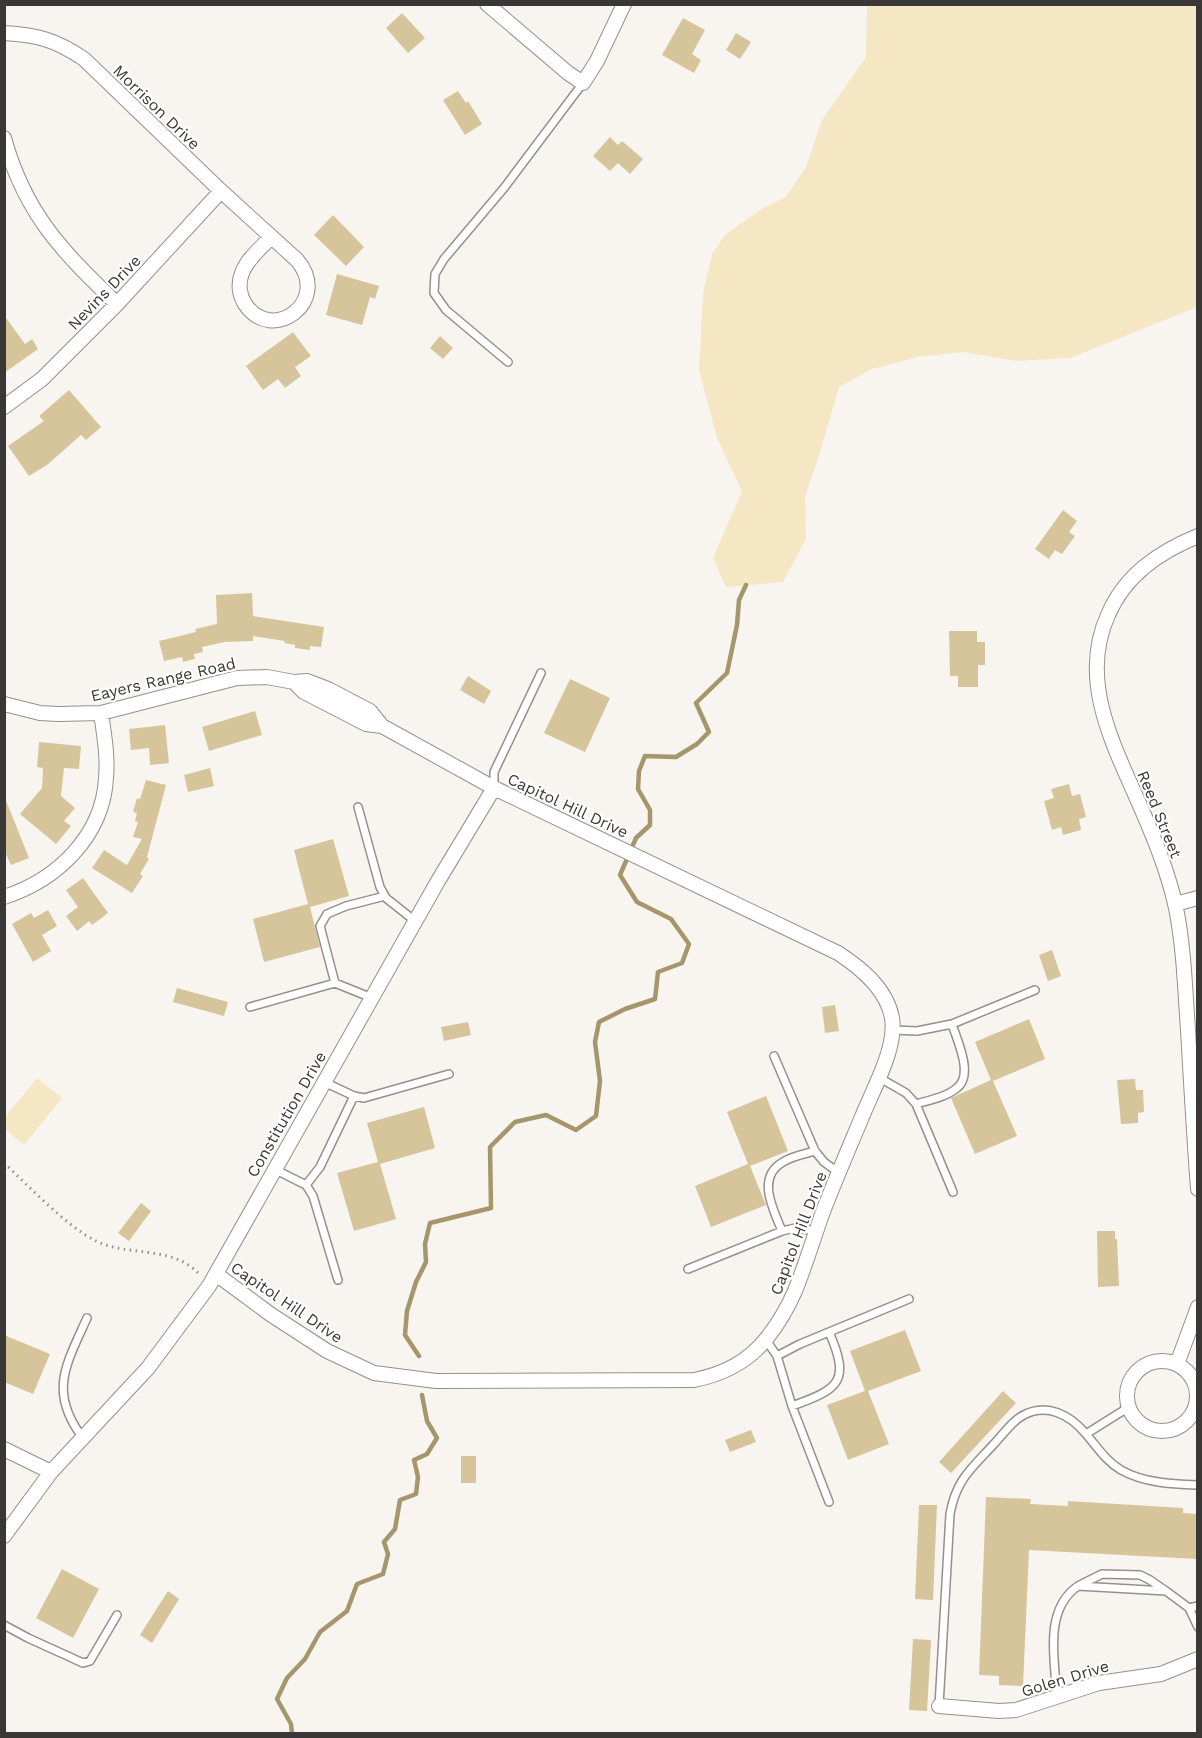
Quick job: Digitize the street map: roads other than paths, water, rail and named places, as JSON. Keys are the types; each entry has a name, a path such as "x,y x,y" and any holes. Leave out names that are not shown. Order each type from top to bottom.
{"street":[{"path":"488,4 568,73 583,83 597,61 624,4"},
{"name":"Morrison Drive","path":"4,33 30,34 49,39 84,59 302,266 308,280 307,296 299,309 287,317 272,320 264,319 251,312 242,300 239,286 246,265 271,237"},
{"path":"4,138 24,190 45,227 73,262 117,304"},
{"name":"Nevins Drive","path":"5,407 42,379 117,304 221,191"},
{"name":"Reed Street","path":"1197,536 1159,555 1131,578 1120,592 1104,624 1096,658 1098,693 1104,718 1155,840 1175,904 1181,933 1197,1189"},
{"name":"Eayers Range Road","path":"4,704 49,714 101,713 237,678 267,677 294,682 307,681 347,698 370,711 382,726 494,788"},
{"path":"4,897 35,885 63,866 81,844 97,818 106,779 106,751 101,713"},
{"name":"Capitol Hill Drive","path":"213,1280 327,1351 374,1373 436,1381 694,1380 729,1370 745,1360 766,1340 784,1312 794,1292 838,1173 886,1059 892,1030 888,1006 871,980 856,965 821,944 494,788"},
{"name":"Constitution Drive","path":"4,1536 51,1472 148,1368 213,1280 415,921 494,788"},
{"path":"1175,904 1197,897"},
{"path":"1177,1364 1197,1307"},
{"path":"1169,1361 1177,1364 1193,1380 1197,1394 1194,1409 1186,1422 1172,1429 1157,1431 1143,1425 1132,1414 1128,1391 1133,1376 1153,1362 1169,1361"},
{"path":"4,1449 51,1472"},
{"name":"Golen Drive","path":"939,1706 999,1711 1016,1710 1099,1683 1161,1674 1197,1659"}],"lane":[{"path":"508,362 446,310 434,293 435,274 444,259 504,188 583,83"},
{"name":"Constitution Drive","path":"494,788 494,772 541,673"},
{"path":"358,807 380,887 385,896 415,921"},
{"path":"335,983 320,926 327,914 346,906 385,896"},
{"path":"250,1007 335,983 372,998"},
{"path":"892,1030 917,1031 952,1024 1035,990"},
{"path":"916,1104 960,1087 964,1077 964,1062 952,1024"},
{"path":"774,1056 815,1151 838,1173"},
{"path":"324,1082 354,1096 364,1098 449,1074"},
{"path":"878,1077 906,1093 916,1104 953,1192"},
{"path":"306,1185 320,1167 354,1096"},
{"path":"782,1231 770,1197 769,1179 773,1168 784,1161 815,1151"},
{"path":"274,1169 306,1185 313,1196 338,1280"},
{"path":"688,1269 782,1231 795,1228 817,1231"},
{"path":"777,1356 909,1299"},
{"path":"83,1438 66,1412 63,1388 64,1374 70,1354 87,1318"},
{"path":"792,1406 814,1398 832,1388 838,1381 840,1362 829,1332"},
{"path":"766,1340 777,1356 792,1406 829,1502"},
{"path":"1086,1434 1129,1407"},
{"path":"939,1706 950,1514 957,1487 964,1476 1022,1416 1047,1410 1061,1413 1071,1418 1098,1451 1123,1471 1149,1480 1197,1485"},
{"path":"1057,1697 1055,1622 1065,1597 1078,1586 1102,1574 1140,1575 1189,1608 1197,1627"},
{"path":"1078,1586 1166,1591"},
{"path":"1189,1608 1197,1606"},
{"path":"4,1625 83,1663 90,1660 117,1616"}],"waterway":[{"path":"419,1356 405,1335 407,1311 416,1282 426,1262 425,1244 430,1223 491,1208 490,1147 515,1122 546,1115 576,1130 596,1116 600,1081 595,1042 599,1022 625,1009 655,999 658,972 682,963 689,944 671,919 637,902 620,875 636,838 650,825 650,810 638,789 639,771 645,756 676,757 697,744 709,732 696,703 727,673 737,625 739,600 746,585"},
{"path":"292,1734 291,1724 277,1699 287,1678 305,1659 320,1632 347,1611 357,1584 383,1574 388,1554 384,1542 395,1529 400,1500 416,1494 418,1477 414,1460 427,1454 437,1438 427,1421 422,1395"}]}
